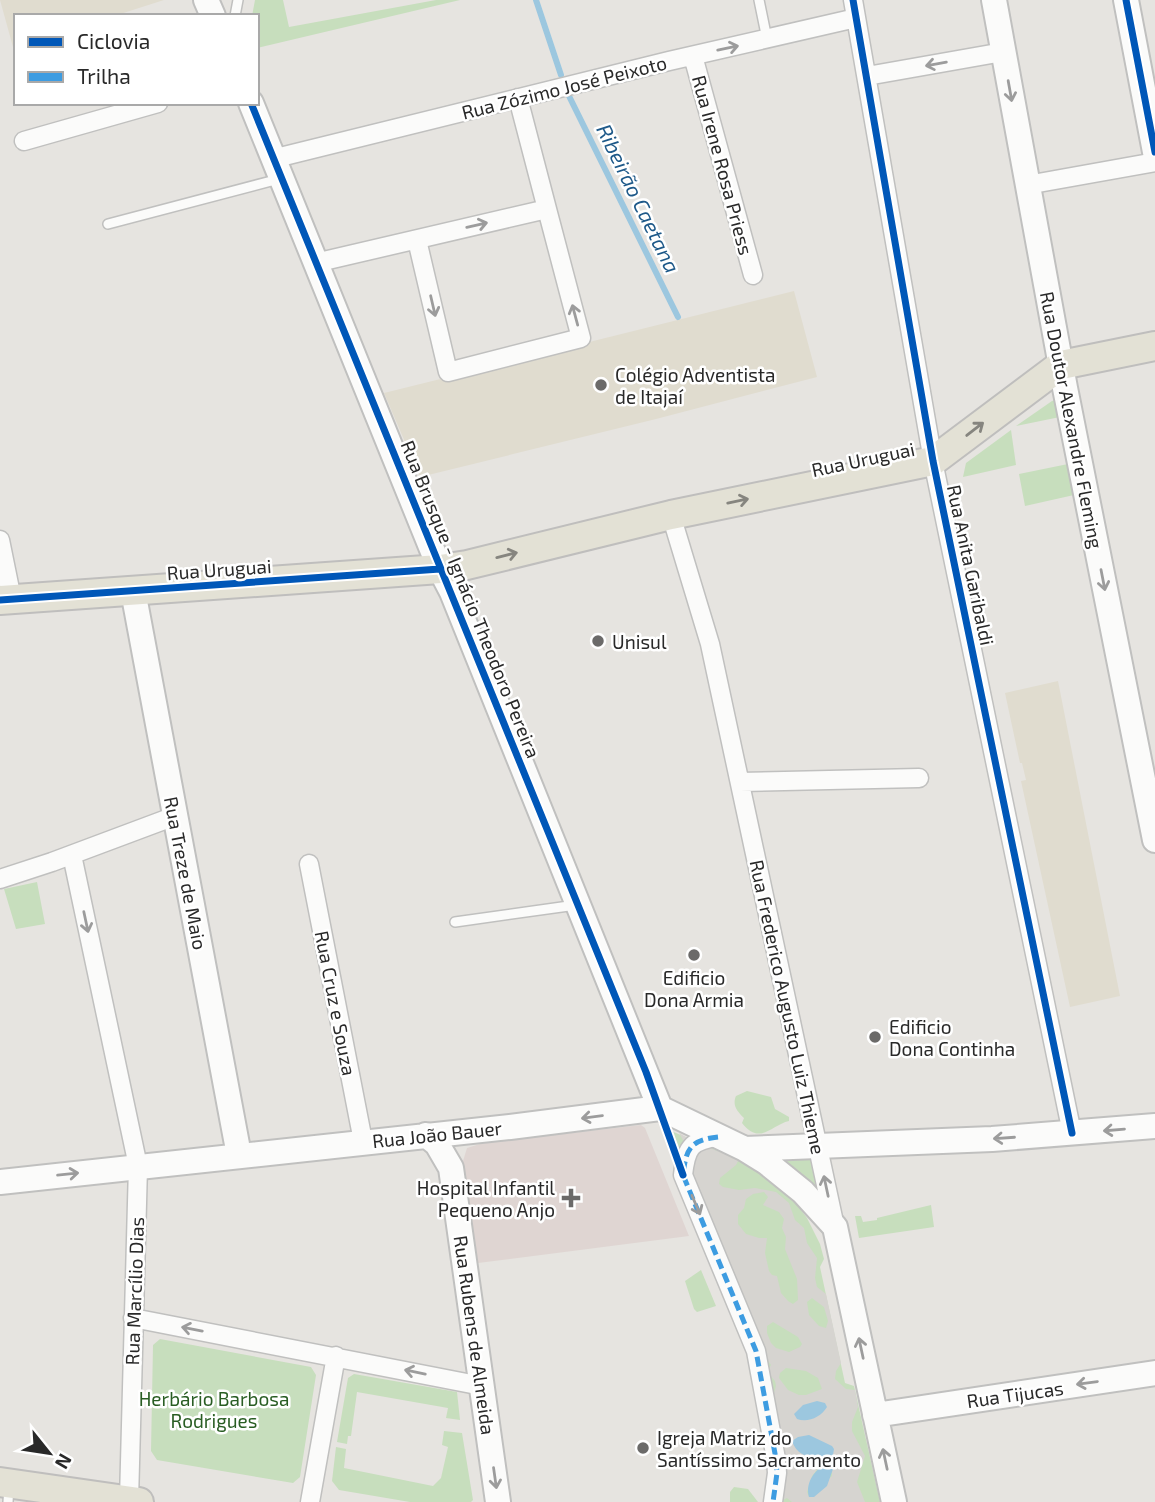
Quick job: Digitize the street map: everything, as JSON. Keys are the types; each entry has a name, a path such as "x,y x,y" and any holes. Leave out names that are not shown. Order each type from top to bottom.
{"main road":[{"name":"Rua Uruguai","path":"6,599 467,565 671,515 933,461 1060,365 1155,346"},
{"path":"6,1489 134,1501"}],"street":[{"name":"Rua Doutor Alexandre Fleming","path":"994,0 1060,365 1155,840"},
{"path":"1126,0 1149,92 1155,152"},
{"name":"Rua Zózimo José Peixoto","path":"276,169 519,98 767,40 855,9"},
{"name":"Rua Anita Garibaldi","path":"855,9 933,461 1072,1133"},
{"path":"867,76 1003,52"},
{"name":"Rua Irene Rosa Priess","path":"693,56 753,275"},
{"path":"417,240 448,372 581,338 519,98"},
{"path":"24,141 151,105"},
{"name":"Rua Brusque - Ignácio Theodoro Pereira","path":"252,105 660,1108"},
{"path":"1027,185 1155,162"},
{"path":"315,263 547,209"},
{"name":"Rua Frederico Augusto Luiz Thieme","path":"671,515 710,644 894,1502"},
{"path":"0,540 6,599"},
{"name":"Rua Treze de Maio","path":"133,591 239,1155"},
{"path":"740,782 919,778"},
{"path":"0,879 175,816"},
{"name":"Rua Marcílio Dias","path":"72,855 138,1166 133,1318 134,1501"},
{"name":"Rua Cruz e Souza","path":"309,864 363,1141"},
{"path":"660,1108 746,1149 785,1176 835,1227"},
{"name":"Rua João Bauer","path":"0,1182 660,1108"},
{"path":"746,1149 992,1139 1155,1126"},
{"path":"451,1168 454,1154 470,1131"},
{"name":"Rua Rubens de Almeida","path":"426,1135 437,1144 451,1168 498,1502"},
{"path":"718,1137 702,1138 695,1142 685,1159 683,1175 757,1351 776,1459 773,1502"},
{"path":"133,1318 482,1386"},
{"path":"310,1502 336,1356"},
{"name":"Rua Tijucas","path":"875,1415 1155,1373"}],"lane":[{"path":"759,0 767,40"},
{"path":"108,224 276,169"},
{"path":"455,922 578,904"}],"shaded area":[{"path":"0,0 164,0 120,14 14,14 13,47"},
{"name":"Colégio Adventista de Itajaí","path":"794,291 817,377 656,419 420,477 384,393"},
{"path":"1058,681 1120,996 1070,1007 1021,781 1026,780 1005,693"},
{"name":"Hospital Infantil Pequeno Anjo","path":"641,1125 645,1128 689,1236 478,1263 463,1161 467,1148 483,1143"},
{"path":"679,1133 698,1144 739,1159 736,1165 720,1178 719,1184 739,1190 755,1188 776,1192 789,1203 795,1220 804,1228 807,1243 817,1258 817,1287 826,1294 841,1363 835,1379 846,1389 855,1390 858,1407 852,1422 852,1431 865,1456 857,1482 865,1502 792,1502 787,1498 779,1502 772,1400 776,1386 767,1372 771,1365 763,1353 692,1179 672,1142 681,1151 684,1142","holes":["764,1192 768,1197 763,1205 779,1212 784,1219 782,1228 786,1237 785,1249 797,1279 798,1300 793,1304 781,1293 777,1276 769,1271 765,1253 767,1238 746,1234 738,1224 738,1215 744,1208 746,1199 753,1194","812,1298 824,1307 828,1321 826,1328 819,1326 809,1315 807,1302","773,1322 798,1337 802,1344 789,1352 776,1348 771,1343 767,1326","786,1368 806,1371 818,1378 822,1389 799,1395 788,1390 779,1378","832,1464 832,1476 809,1497 807,1492 812,1476 819,1467"]}],"green space":[{"path":"255,0 283,0 289,27 436,0 460,0 259,48 259,14 252,14"},
{"path":"1055,400 1060,417 1016,426 1052,401"},
{"path":"1011,430 1016,465 963,477 966,463"},
{"path":"1068,464 1074,495 1025,506 1019,474"},
{"path":"37,882 45,924 16,929 4,889"},
{"path":"747,1091 771,1097 775,1109 789,1117 789,1121 760,1134 748,1130 735,1105 736,1096"},
{"path":"669,1130 757,1168 792,1198 807,1218 824,1259 820,1267 845,1383 854,1386 880,1502 779,1502 780,1450 692,1178 670,1139"},
{"path":"811,1156 819,1193 785,1161 786,1158"},
{"path":"931,1205 934,1227 859,1238 855,1216 861,1216 863,1222 877,1220"},
{"path":"701,1270 716,1306 697,1312 685,1281"},
{"name":"Herbário Barbosa Rodrigues","path":"160,1339 311,1367 316,1375 300,1477 293,1483 157,1460 151,1451 153,1345"},
{"path":"354,1374 457,1392 460,1420 446,1418 448,1408 357,1392 351,1436 348,1436 347,1444 337,1442 348,1378"},
{"path":"444,1431 462,1433 473,1500 471,1502 410,1502 339,1490 332,1481 336,1447 346,1449 344,1468 433,1486 441,1478 448,1447 442,1445"},
{"path":"734,1487 748,1489 758,1502 730,1502 730,1492"}],"water":[{"path":"817,1401 825,1403 827,1407 821,1414 810,1420 797,1419 794,1414 803,1405"},
{"path":"809,1435 832,1446 833,1455 815,1458 803,1455 792,1441"},
{"path":"828,1463 833,1469 827,1486 814,1497 809,1497 808,1486 812,1477"}],"waterway":[{"name":"Ribeirão Caetana","path":"536,0 561,75"},
{"name":"Ribeirão Caetana","path":"568,94 678,317"}],"marked path":[{"path":"718,1137 695,1143 691,1147 683,1175 756,1351 776,1459 773,1502"}],"cycle path":[{"path":"853,0 933,461 1072,1133"},
{"path":"1126,0 1155,152"},
{"path":"252,105 646,1072 683,1175"},
{"path":"0,600 440,569"}],"place":[{"name":"Colégio Adventista de Itajaí","path":"601,385"},
{"name":"Unisul","path":"598,641"},
{"name":"Edificio Dona Armia","path":"694,955"},
{"name":"Edificio Dona Continha","path":"875,1037"},
{"name":"Hospital Infantil Pequeno Anjo","path":"571,1198"},
{"name":"Igreja Matriz do Santíssimo Sacramento","path":"643,1448"}]}
